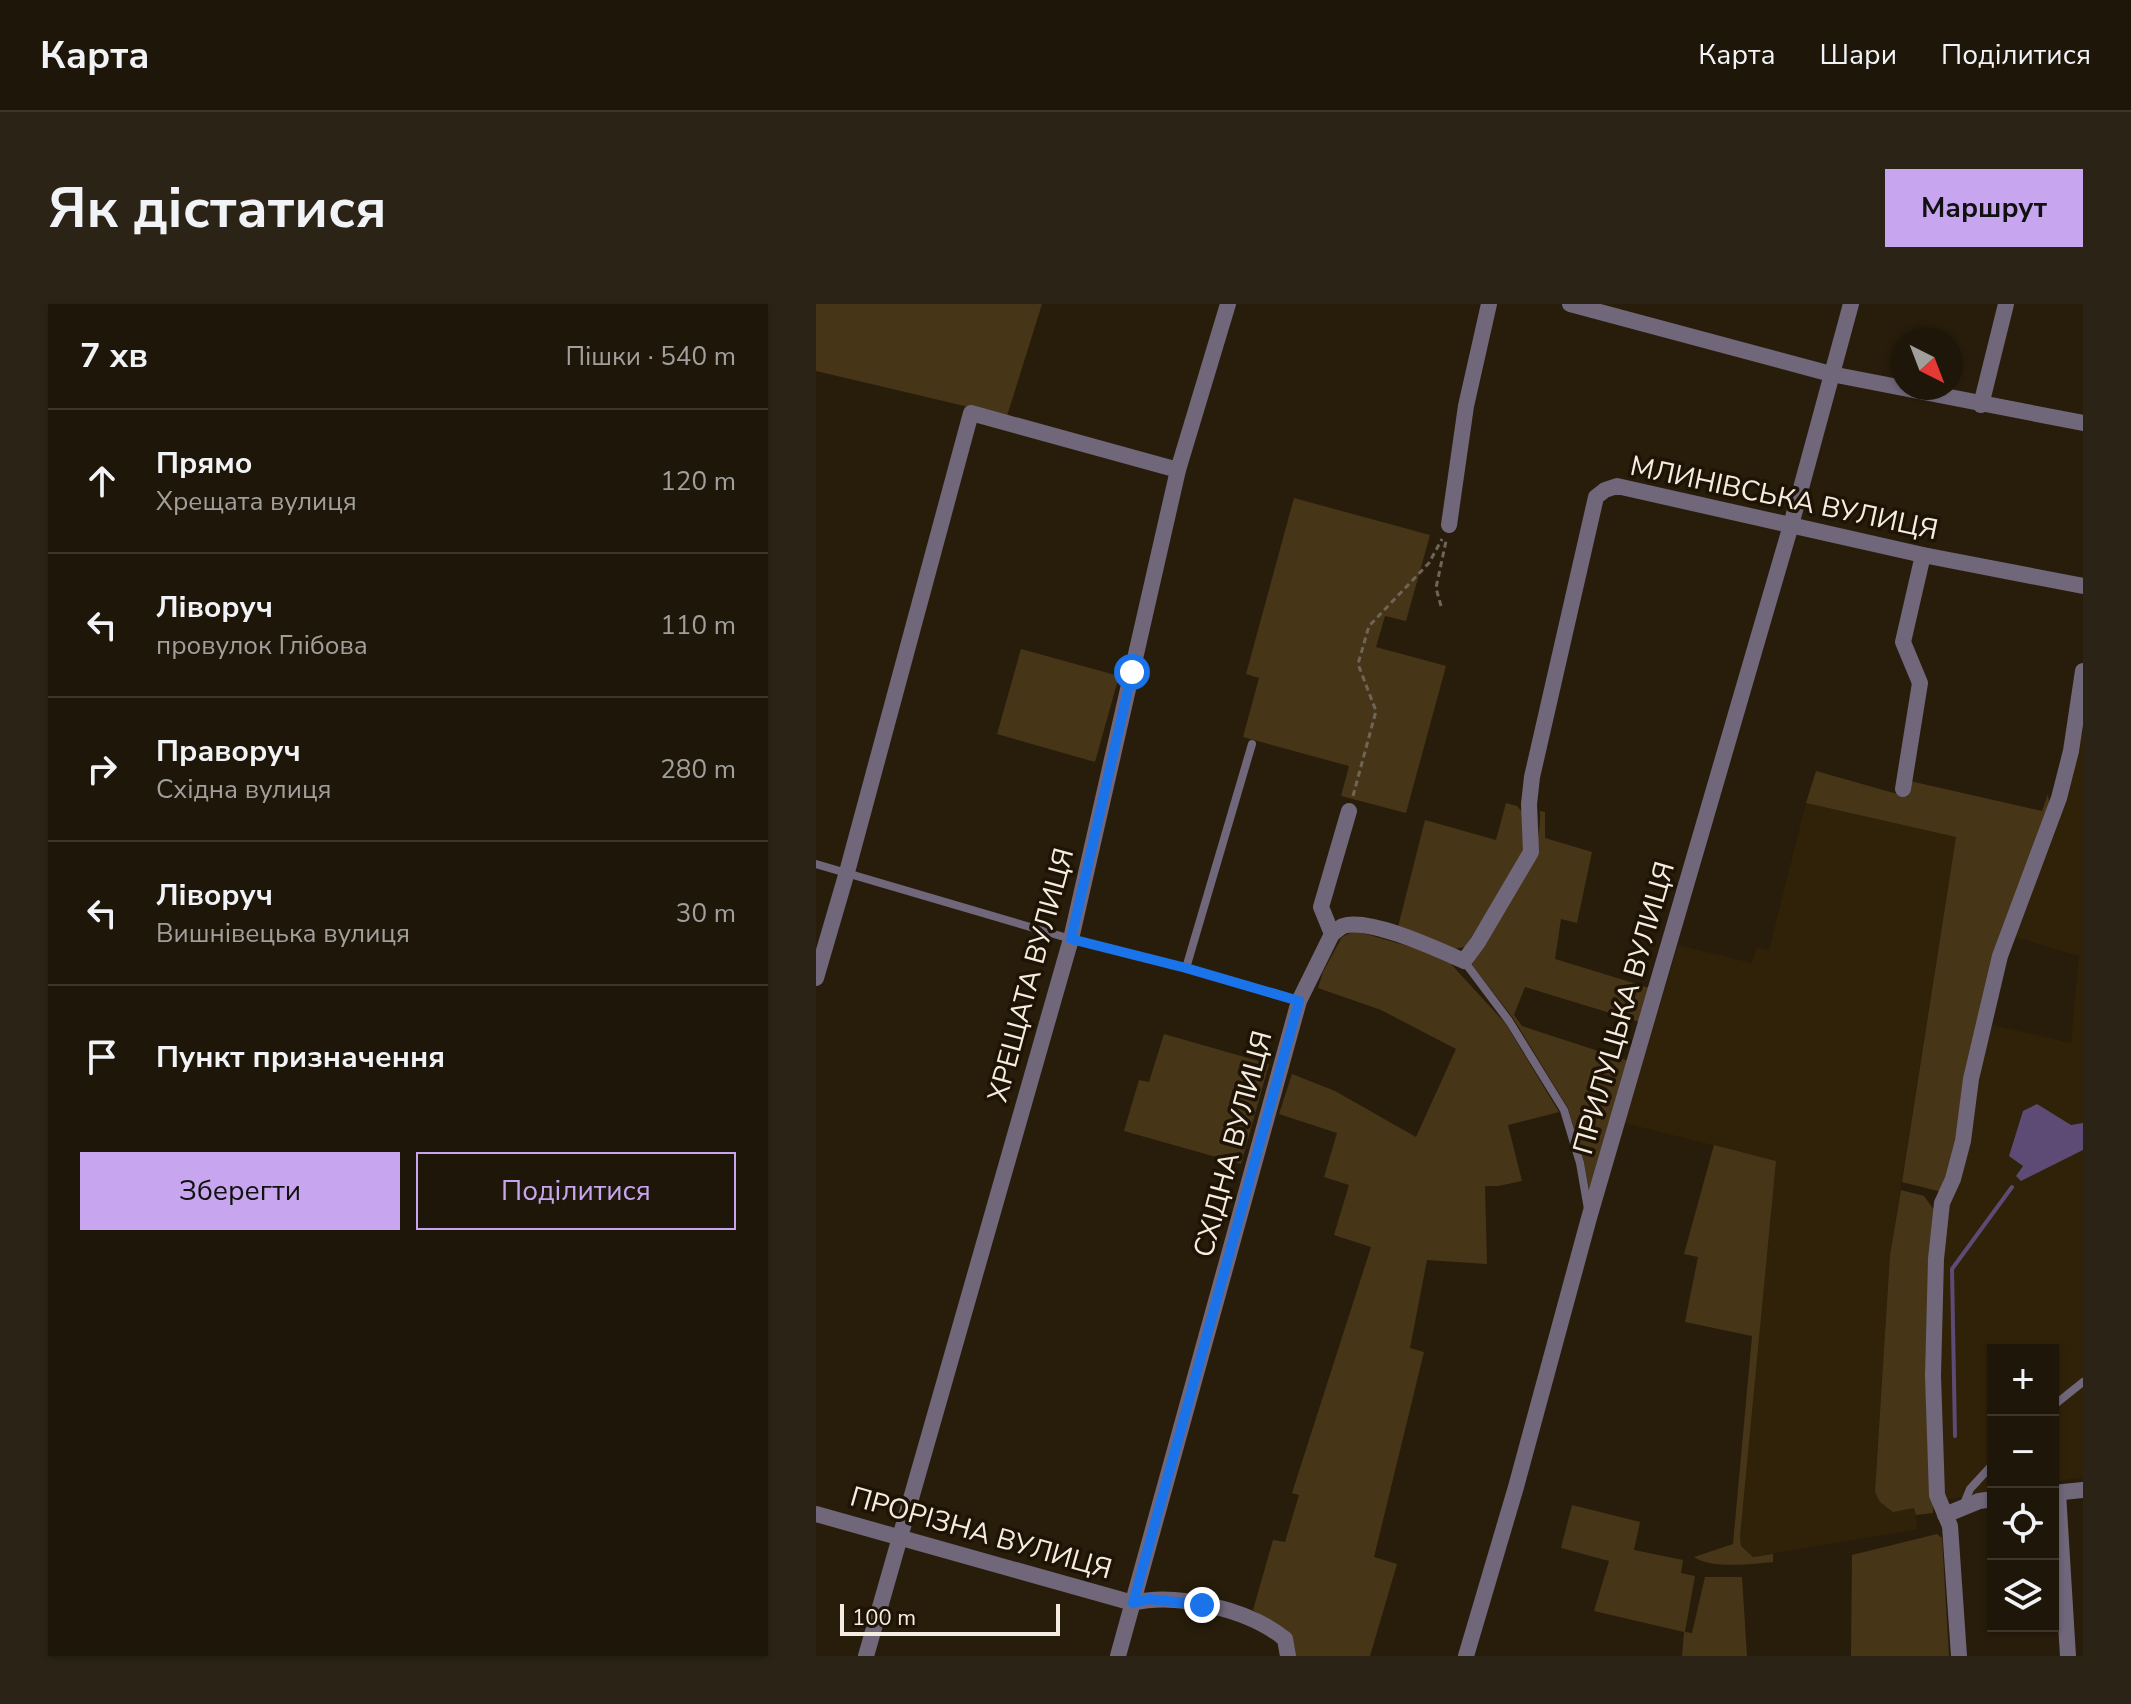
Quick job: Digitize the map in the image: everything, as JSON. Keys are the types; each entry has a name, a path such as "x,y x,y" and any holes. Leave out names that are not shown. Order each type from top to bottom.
{"street":[{"name":"ХРЕЩАТА ВУЛИЦЯ","path":"866,1656 1071,939 1178,470 1228,304"},
{"path":"1449,525 1466,406 1489,304"},
{"path":"1570,304 1831,374 2083,423"},
{"name":"ПРИЛУЦЬКА ВУЛИЦЯ","path":"1466,1656 1516,1487 1589,1218 1791,525 1851,304"},
{"path":"1981,405 2006,304"},
{"path":"816,978 971,413 1178,470"},
{"name":"МЛИНІВСЬКА ВУЛИЦЯ","path":"1464,961 1531,852 1529,804 1532,777 1596,497 1605,490 1617,486 1923,555 2083,586"},
{"path":"1903,789 1920,683 1903,642 1923,555"},
{"path":"1959,1656 1950,1526 1937,1495 1933,1376 1936,1259 1942,1203 1953,1179 1963,1141 1971,1079 2000,956 2059,798 2071,751 2083,671"},
{"path":"1349,811 1321,907 1332,934 1344,926 1369,926 1417,941 1464,961"},
{"name":"СХІДНА ВУЛИЦЯ","path":"1118,1656 1299,1001 1332,934"},
{"path":"2059,1493 2083,1490"},
{"path":"1945,1515 1987,1501"},
{"name":"ПРОРІЗНА ВУЛИЦЯ","path":"816,1514 1133,1603 1149,1599 1225,1608 1248,1616 1276,1632 1285,1639 1288,1656"},
{"path":"2059,1534 2068,1656"}],"lane":[{"path":"1186,968 1252,744"},
{"path":"816,864 1071,939 1299,1001"},
{"path":"1464,961 1509,1021 1564,1110 1580,1163 1589,1218"},
{"path":"2059,1401 2083,1382"},
{"path":"1963,1507 1970,1489 1987,1471"}],"path":[{"path":"1441,606 1436,588 1449,525"},
{"path":"1349,811 1376,711 1358,664 1369,626 1429,563 1449,525"}],"shaded area":[{"path":"816,304 1042,304 1007,416 816,371"},
{"path":"1294,498 1430,535 1406,621 1385,616 1376,647 1446,666 1406,813 1341,796 1349,766 1243,737 1259,678 1246,674"},
{"path":"1021,649 1119,676 1095,762 997,734"},
{"path":"2083,731 2083,1123 2071,1125 2023,1166 2021,1181 2083,1150 2083,1477 2059,1481 2059,1344 1987,1344 1987,1493 1943,1500 1936,1376 1946,1204 1988,1024 2071,1043 2079,956 2012,936 2063,799"},
{"path":"1816,771 1908,797 1910,781 2042,811 2048,794 2050,812 1997,955 1960,1140 1942,1192 1902,1182 1956,837 1806,803"},
{"path":"1506,803 1517,806 1524,814 1526,850 1465,947 1454,949 1398,927 1425,820 1496,840"},
{"path":"1806,803 1956,837 1890,1255 1875,1492 1915,1508 1917,1529 1753,1557 1741,1546 1740,1537 1776,1161 1624,1123 1678,945 1752,963 1757,947 1769,950"},
{"path":"1540,811 1545,812 1545,838 1592,852 1577,923 1561,919 1555,959 1653,989 1643,1023 1525,987 1514,1015 1522,1026 1632,1062 1590,1196 1584,1162 1568,1108 1513,1018 1472,965 1480,945 1525,873 1539,833"},
{"path":"1355,931 1415,948 1450,963 1505,1023 1559,1112 1508,1125 1522,1181 1485,1186 1487,1264 1427,1260 1410,1348 1424,1352 1374,1557 1397,1564 1370,1656 1294,1656 1279,1627 1253,1610 1273,1540 1285,1542 1299,1495 1292,1493 1371,1247 1334,1235 1349,1185 1324,1177 1337,1133 1279,1114 1292,1074 1335,1091 1416,1137 1456,1049 1381,1010 1318,988 1342,937"},
{"path":"1164,1034 1269,1064 1241,1164 1124,1131 1139,1080 1149,1082"},
{"path":"2037,1104 2071,1125 2083,1123 2083,1150 2021,1181 2016,1176 2023,1166 2009,1156 2023,1111"},
{"path":"1714,1145 1776,1161 1740,1537 1741,1546 1753,1557 1773,1554 1773,1562 1721,1564 1694,1557 1733,1544 1752,1336 1685,1322 1698,1257 1684,1254"},
{"path":"1901,1190 1924,1196 1937,1214 1933,1513 1916,1515 1914,1508 1893,1512 1880,1502 1875,1492 1890,1255"},
{"path":"1572,1505 1640,1522 1634,1550 1683,1560 1681,1573 1695,1576 1685,1632 1692,1633 1705,1577 1742,1577 1747,1656 1682,1656 1684,1632 1594,1611 1609,1561 1561,1548"},
{"path":"1937,1534 1942,1538 1949,1656 1851,1656 1852,1555"}],"waterway":[{"path":"1955,1436 1952,1269 2012,1187"}],"route":[{"path":"1132,672 1071,939 1299,1001 1133,1603 1149,1599 1202,1605"}]}
